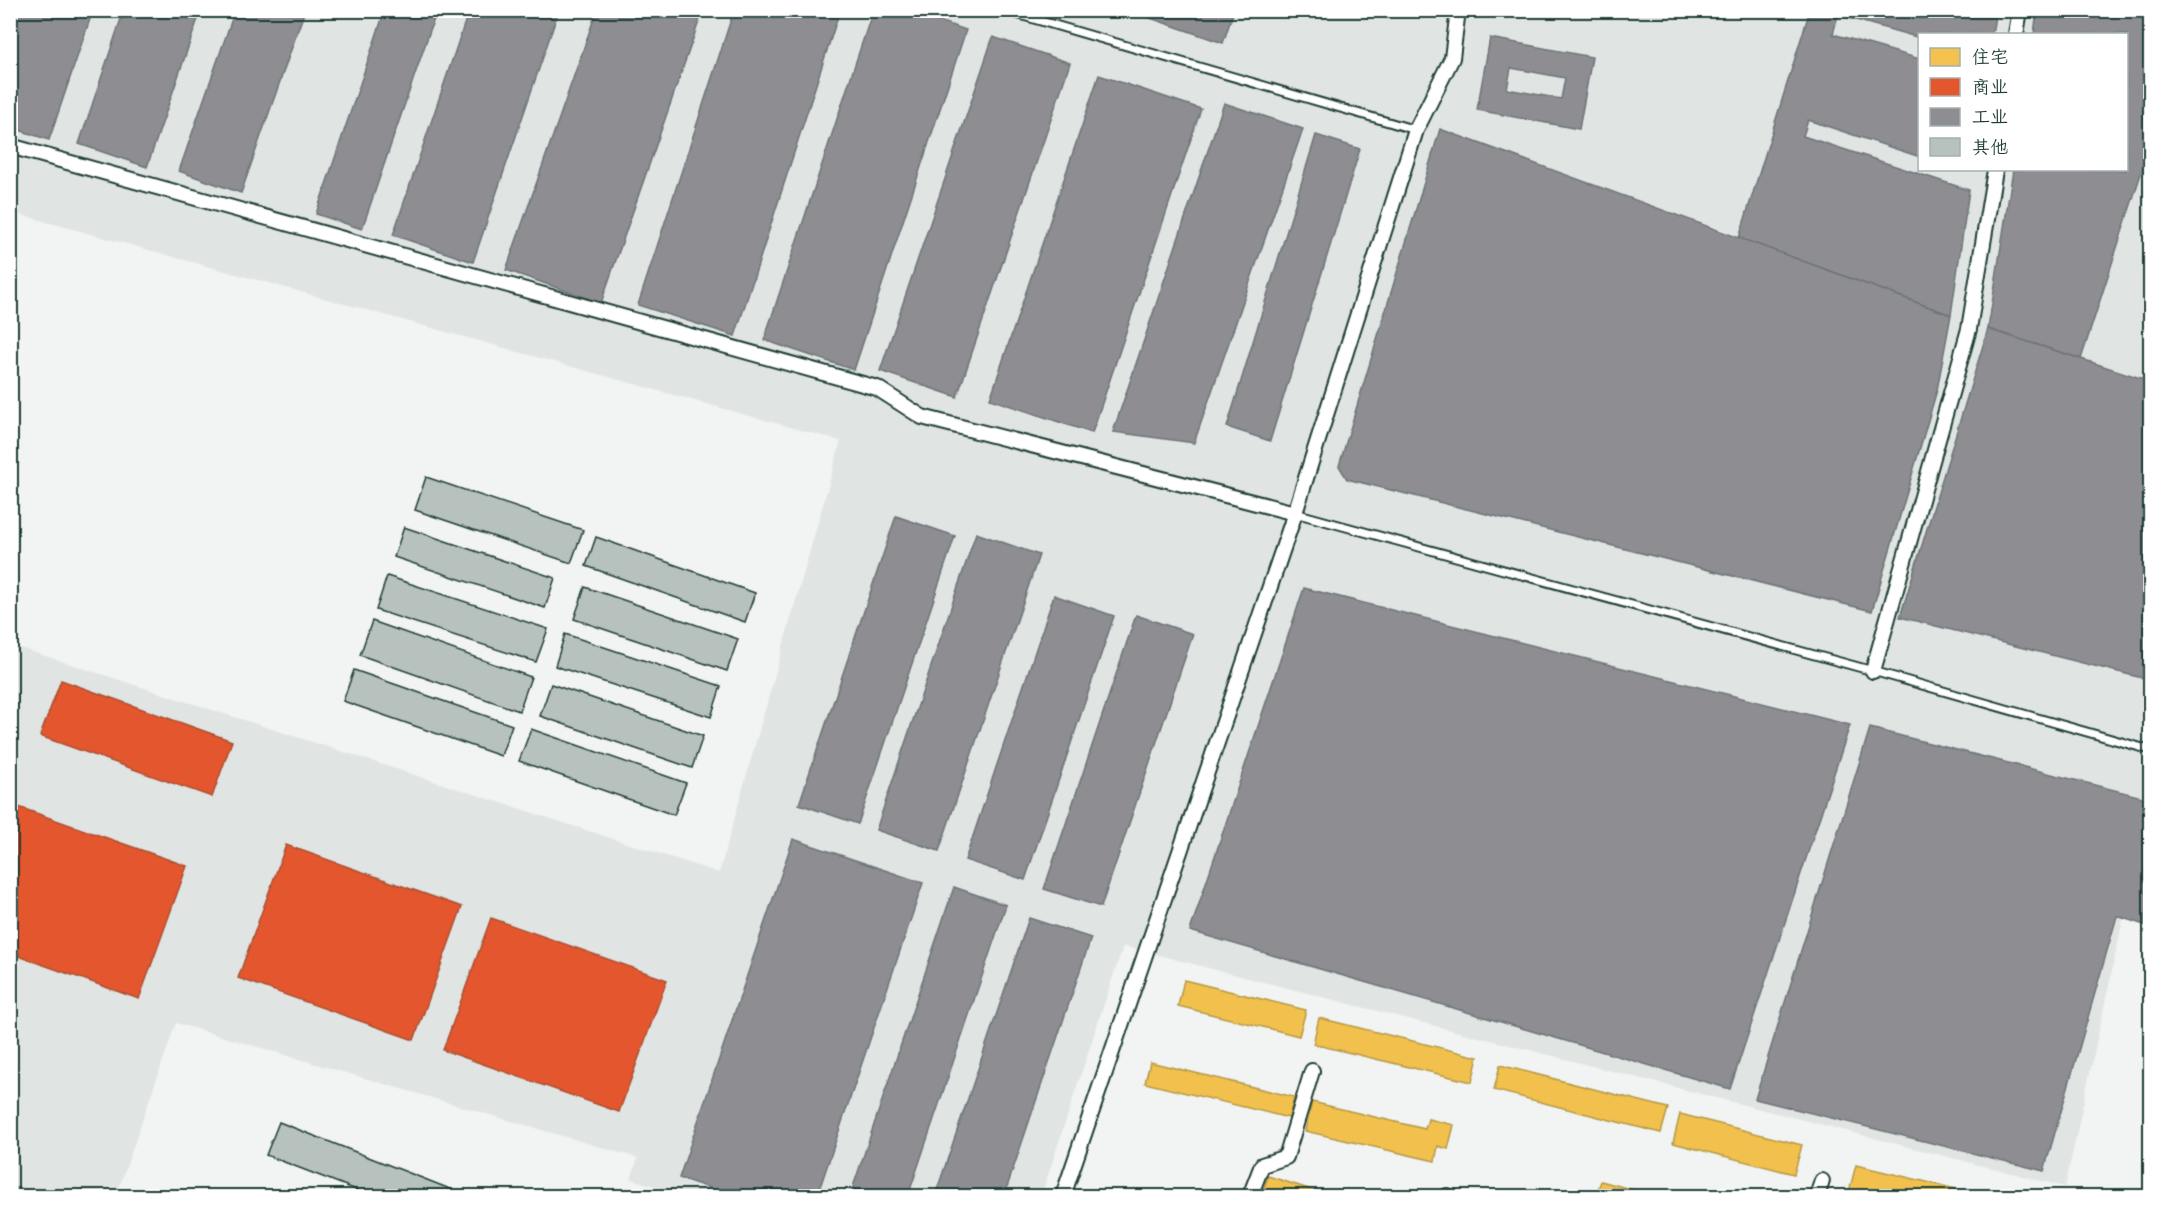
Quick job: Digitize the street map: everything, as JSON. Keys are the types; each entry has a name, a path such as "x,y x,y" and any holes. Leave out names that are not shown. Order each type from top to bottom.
{"street":[{"path":"1063,1197 1295,513 1416,130 1452,58 1458,10"},
{"path":"2016,33 2020,10"},
{"path":"10,146 877,388 922,417 1295,513"},
{"path":"1873,671 1969,329 1995,171"},
{"path":"1250,1197 1262,1165 1286,1158 1312,1071"},
{"path":"1817,1197 1822,1181"}],"lane":[{"path":"1003,10 1416,130"},
{"path":"1295,513 1873,671 2151,750"}],"shaded area":[{"path":"10,11 2150,11 2150,795 2065,1187 1123,946 1041,1196 690,1196 631,1179 638,1158 176,1023 116,1196 11,1196 11,645 719,873 841,441 11,212"}],"building: 住宅":[{"path":"1184,980 1306,1010 1299,1036 1178,1006"},
{"path":"1319,1018 1478,1057 1472,1082 1313,1044"},
{"path":"1150,1062 1294,1097 1289,1118 1145,1083"},
{"path":"1500,1065 1668,1108 1661,1133 1494,1090"},
{"path":"1312,1102 1425,1129 1428,1119 1454,1125 1448,1149 1438,1146 1435,1161 1305,1131"},
{"path":"1680,1114 1802,1145 1794,1174 1673,1143"},
{"path":"1856,1165 1985,1196 1867,1196 1849,1192"},
{"path":"1268,1176 1331,1196 1261,1196"},
{"path":"1601,1181 1656,1196 1596,1196"}],"building: 商业":[{"path":"61,680 232,741 212,797 40,736"},
{"path":"10,804 187,866 139,999 10,953"},
{"path":"286,845 462,907 414,1040 238,978"},
{"path":"491,918 667,980 619,1112 443,1050"}],"building: 工业":[{"path":"19,10 93,10 49,140 10,127 10,34"},
{"path":"124,10 201,10 147,167 79,144"},
{"path":"235,10 305,10 241,193 179,171"},
{"path":"385,10 437,10 362,229 316,214"},
{"path":"469,10 559,10 473,262 393,235"},
{"path":"597,10 703,10 601,303 506,270"},
{"path":"734,10 840,10 735,336 638,305"},
{"path":"873,10 906,10 966,30 854,370 764,340"},
{"path":"1127,10 1234,10 1223,43"},
{"path":"1810,10 1996,10 1992,33 1918,33 1918,37 1838,15 1833,34 1918,58 1918,156 1808,120 1803,136 1969,190 1951,315 1739,238"},
{"path":"2037,10 2150,10 2150,146 2081,359 1988,329 2013,171 2128,171 2128,33 2034,33"},
{"path":"993,37 1070,63 957,397 880,371"},
{"path":"1490,38 1592,57 1579,129 1477,110","holes":["1511,68 1565,78 1561,99 1507,89"]},
{"path":"1099,75 1201,109 1092,433 990,399"},
{"path":"1224,103 1303,129 1194,443 1113,432"},
{"path":"1440,129 1951,315 1937,390 1872,611 1347,479 1339,466"},
{"path":"1316,135 1360,149 1270,441 1227,427"},
{"path":"1988,329 2150,381 2150,680 1900,617"},
{"path":"896,516 955,536 858,824 799,804"},
{"path":"976,533 1039,555 939,851 876,830"},
{"path":"1304,588 1850,725 1730,1089 1190,931"},
{"path":"1054,595 1114,616 1025,880 965,860"},
{"path":"1136,615 1193,634 1101,907 1044,889"},
{"path":"1870,728 2150,799 2150,927 2117,916 2044,1171 1755,1099"},
{"path":"793,839 923,883 817,1196 734,1196 679,1178"},
{"path":"954,887 1006,905 908,1196 850,1196"},
{"path":"1029,918 1091,938 1004,1196 935,1196"}],"building: 其他":[{"path":"426,477 583,530 571,563 415,510"},
{"path":"404,527 555,578 545,608 394,557"},
{"path":"596,537 755,593 745,622 586,566"},
{"path":"387,576 548,629 536,662 376,610"},
{"path":"585,587 738,639 727,671 574,619"},
{"path":"372,621 531,677 519,711 360,655"},
{"path":"565,634 721,686 711,717 555,666"},
{"path":"354,670 512,725 501,756 343,701"},
{"path":"551,684 703,736 692,768 540,716"},
{"path":"531,729 686,783 674,815 519,761"},
{"path":"279,1122 468,1196 372,1196 266,1155"}]}
